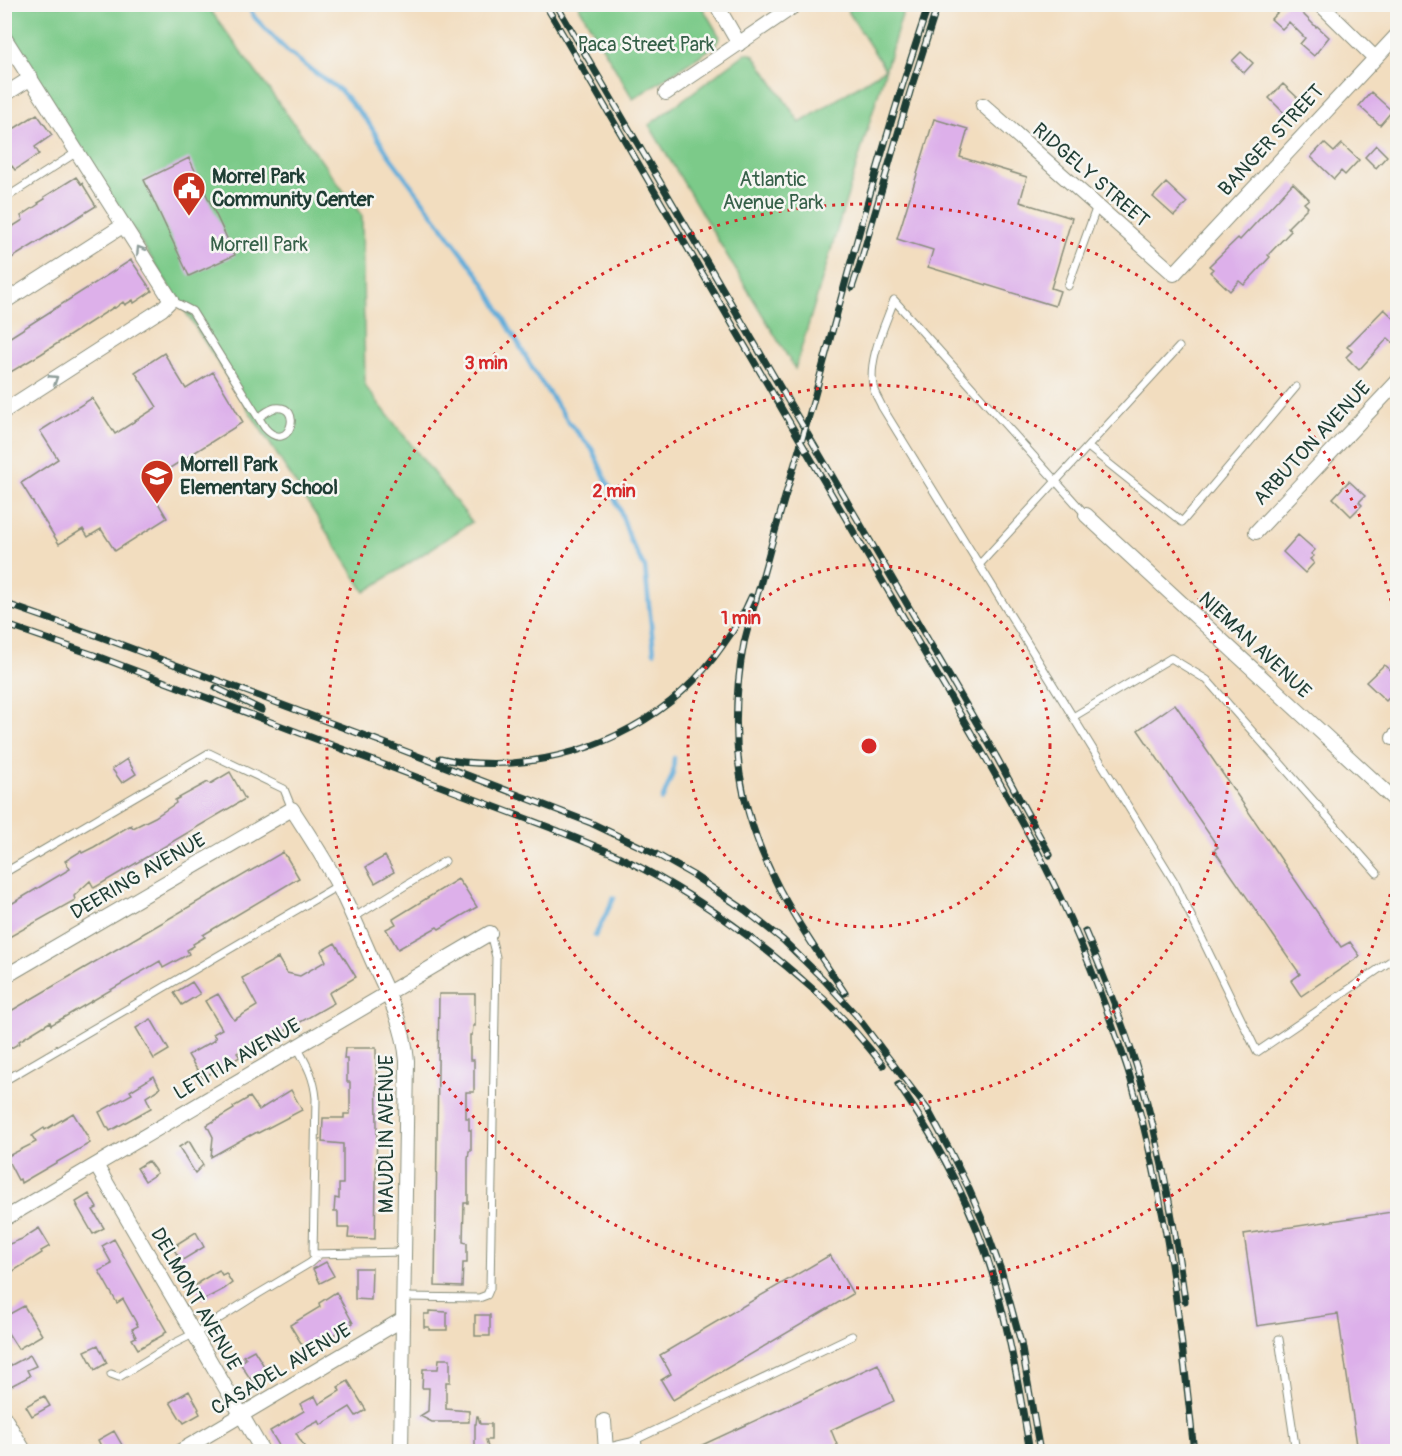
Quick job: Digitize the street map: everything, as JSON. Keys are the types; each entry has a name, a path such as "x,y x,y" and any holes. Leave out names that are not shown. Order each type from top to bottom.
{"street":[{"path":"716,4 739,44"},
{"path":"666,93 797,4"},
{"path":"1320,4 1375,58"},
{"name":"BANGER STREET","path":"1174,273 1398,34"},
{"path":"4,37 171,300 162,309 4,411"},
{"path":"4,95 31,78"},
{"name":"RIDGELY STREET","path":"983,105 1174,273"},
{"path":"4,302 124,225"},
{"name":"ARBUTON AVENUE","path":"1256,532 1398,381"},
{"name":"NIEMAN AVENUE","path":"1086,515 1398,803"},
{"name":"MAUDLIN AVENUE","path":"292,808 339,885 388,994 406,1044 401,1452"},
{"name":"DEERING AVENUE","path":"4,976 292,808"},
{"name":"LETITIA AVENUE","path":"4,1219 490,933"},
{"name":"DELMONT AVENUE","path":"96,1165 263,1452"},
{"name":"CASADEL AVENUE","path":"179,1452 403,1319"},
{"path":"4,1417 25,1452"},
{"path":"604,1421 605,1450"}],"lane":[{"path":"4,198 77,152"},
{"path":"1068,286 1097,206"},
{"path":"171,300 192,311 259,417 270,434 284,435 291,426 292,420 284,409 273,409 259,417"},
{"path":"1086,515 894,300 874,356 872,376 874,391 1174,881 1257,1052 1398,956"},
{"path":"979,565 1179,347"},
{"path":"1088,447 1182,522 1296,387"},
{"path":"1073,717 1171,658 1207,680 1377,873"},
{"path":"4,873 208,753 284,789 292,808"},
{"path":"353,918 446,861"},
{"path":"4,1081 339,885"},
{"path":"404,1297 479,1298 487,1295 490,1288 496,957 490,933"},
{"path":"297,1047 310,1071 316,1098 313,1254 405,1252"},
{"path":"111,1374 119,1377 172,1344 201,1330 310,1263 320,1254"},
{"path":"605,1450 632,1442 852,1336"},
{"path":"1279,1339 1296,1452"},
{"path":"637,1439 639,1452"}],"green space":[{"name":"Morrell Park","path":"5,5 210,5 211,11 362,216 365,386 472,522 365,592 5,30"},
{"name":"Paca Street Park","path":"578,5 701,5 720,37 715,46 633,99"},
{"name":"Atlantic Avenue Park","path":"844,5 905,5 795,369 649,125 746,53 754,55 800,123 885,69"}],"building":[{"path":"1286,4 1293,4 1329,37 1314,56 1300,44 1305,38 1289,22 1282,29 1271,19"},
{"path":"1241,52 1253,63 1244,73 1232,61"},
{"path":"1283,84 1300,100 1286,115 1269,98"},
{"path":"1371,92 1392,111 1380,125 1359,106"},
{"path":"37,114 52,135 35,147 39,154 15,170 12,166 4,171 4,135"},
{"path":"934,119 968,129 960,157 1027,177 1020,202 1072,218 1051,288 1060,291 1055,306 928,267 933,250 897,239"},
{"path":"1324,143 1334,152 1342,144 1359,160 1345,175 1341,171 1334,179 1311,157"},
{"path":"1376,145 1387,156 1376,168 1365,157"},
{"name":"Morrel Park Community Center","path":"189,158 235,255 189,276 144,180"},
{"path":"76,177 96,206 4,263 4,232 23,220 21,216 39,204 45,199 44,197"},
{"path":"1166,183 1187,203 1174,216 1153,197"},
{"path":"1293,183 1309,199 1304,203 1308,207 1288,227 1291,231 1244,285 1239,281 1230,291 1210,272 1213,269 1209,266 1238,238 1240,240"},
{"path":"131,260 152,291 134,303 133,300 125,305 123,302 114,307 4,376 4,341"},
{"path":"1384,309 1398,322 1398,347 1388,338 1359,370 1346,357 1352,351 1347,347"},
{"path":"164,353 186,389 213,372 243,422 154,478 162,491 154,496 167,518 115,551 101,529 88,537 83,529 59,544 21,483 58,459 40,431 92,398 115,434 157,407 135,372"},
{"path":"1349,481 1365,496 1359,502 1362,505 1351,516 1333,498"},
{"path":"1298,535 1315,550 1311,554 1314,556 1310,559 1314,563 1305,573 1283,552"},
{"path":"1384,665 1398,677 1398,688 1386,701 1366,682"},
{"path":"1175,704 1341,947 1350,942 1360,956 1301,996 1291,981 1300,974 1214,850 1218,847 1138,730"},
{"path":"127,759 136,774 122,783 112,769"},
{"path":"230,772 245,799 94,888 90,881 74,896 75,900 4,940 6,907 70,869 65,861 131,825 133,828 155,817 176,803 175,800"},
{"path":"283,852 299,878 203,935 205,937 187,950 189,954 163,968 160,961 51,1025 50,1022 4,1052 4,1015"},
{"path":"385,856 394,872 375,883 366,867"},
{"path":"458,879 477,907 398,949 386,929 396,924 393,919"},
{"path":"335,943 356,977 329,993 334,1003 260,1045 258,1041 237,1053 240,1057 202,1078 188,1055 215,1040 213,1034 222,1029 205,1001 218,994 234,1020 257,1006 242,978 278,958 287,973 300,976 326,961 321,951"},
{"path":"192,982 200,994 182,1005 174,993"},
{"path":"439,994 475,994 475,1026 470,1035 470,1060 474,1060 474,1092 466,1092 466,1118 469,1118 469,1130 471,1130 471,1151 469,1151 468,1160 468,1203 464,1203 463,1242 467,1243 467,1263 463,1263 462,1287 435,1286"},
{"path":"151,1019 169,1050 154,1059 136,1028"},
{"path":"345,1048 376,1048 375,1239 348,1238 349,1228 338,1228 338,1212 334,1212 335,1198 339,1199 339,1184 343,1184 343,1144 322,1142 323,1118 344,1118 344,1114 350,1114 350,1082 347,1082"},
{"path":"154,1076 160,1088 146,1097 151,1108 110,1131 99,1112 132,1094 130,1091"},
{"path":"291,1090 302,1110 211,1157 213,1137 207,1125 250,1097 259,1110"},
{"path":"73,1113 90,1143 21,1183 6,1157 36,1142 32,1136"},
{"path":"189,1141 203,1165 195,1173 179,1147"},
{"path":"148,1161 157,1173 145,1181 137,1168"},
{"path":"89,1194 97,1208 93,1210 104,1228 93,1234 76,1202"},
{"path":"1398,1211 1398,1452 1358,1452 1338,1314 1257,1326 1244,1234"},
{"path":"39,1228 50,1246 4,1277 4,1246 22,1239"},
{"path":"196,1232 204,1247 181,1261 173,1248"},
{"path":"114,1239 167,1332 138,1349 132,1339 136,1337 132,1329 138,1326 123,1299 117,1303 99,1271 112,1264 102,1246"},
{"path":"830,1255 853,1294 673,1400 661,1380 671,1374 660,1355"},
{"path":"326,1262 334,1276 320,1283 313,1269"},
{"path":"355,1268 372,1268 371,1300 355,1299"},
{"path":"219,1270 222,1275 226,1273 232,1283 203,1300 195,1286"},
{"path":"336,1292 353,1323 308,1352 290,1325 320,1307 319,1303"},
{"path":"24,1306 42,1335 18,1349 4,1327 4,1317"},
{"path":"429,1311 447,1312 447,1330 429,1330 429,1327 424,1327 424,1314 429,1314"},
{"path":"475,1315 490,1315 490,1336 475,1336"},
{"path":"98,1345 107,1363 95,1370 85,1351"},
{"path":"254,1350 269,1374 253,1383 240,1363 246,1359 243,1356"},
{"path":"30,1355 36,1366 27,1370 30,1376 9,1387 4,1379 4,1369"},
{"path":"439,1359 450,1359 450,1382 446,1382 446,1409 469,1411 469,1422 432,1422 420,1416 428,1411 429,1388 422,1388 423,1369 438,1369"},
{"path":"878,1364 894,1401 831,1430 840,1452 687,1452"},
{"path":"348,1381 366,1410 356,1416 350,1407 321,1425 319,1421 296,1433 304,1446 296,1452 283,1452 270,1431 304,1411 300,1404 315,1396 319,1404 340,1391 338,1387"},
{"path":"189,1391 200,1414 184,1423 170,1402"},
{"path":"44,1396 50,1406 32,1416 26,1406"},
{"path":"477,1416 480,1424 491,1424 491,1440 486,1440 489,1451 475,1450"},
{"path":"114,1431 126,1452 104,1452 98,1440"}],"waterway":[{"path":"247,4 255,18 288,52 340,90 368,122 388,154 482,280 535,373 570,424 592,449 620,510 631,542 645,568 654,652"},
{"path":"662,800 673,773 674,758"},
{"path":"595,936 614,898"}],"railway":[{"path":"545,4 987,760 1036,847 1073,925 1125,1060 1155,1174 1171,1266 1194,1452"},
{"path":"556,4 996,756 1050,855"},
{"path":"845,993 780,890 755,834 740,774 737,741 739,675 744,643 855,245 929,4"},
{"path":"852,288 938,4"},
{"path":"440,758 485,763 512,763 544,759 603,741 631,728 682,692 704,670 735,628 751,597"},
{"path":"4,603 379,741 591,823 656,854 693,875 745,910 783,940 856,1015 928,1110 949,1149 985,1226 1002,1273 1021,1343 1040,1452"},
{"path":"4,624 94,655 551,828 644,869 696,900 770,953 833,1008 883,1065"},
{"path":"216,688 262,710"},
{"path":"1085,931 1122,1024 1149,1108 1167,1190 1185,1301"},
{"path":"898,1084 927,1129 953,1176 985,1250 1010,1342 1030,1452"}],"place":[{"name":"Morrel Park Community Center","path":"189,217"},
{"name":"Morrell Park Elementary School","path":"157,505"}]}
